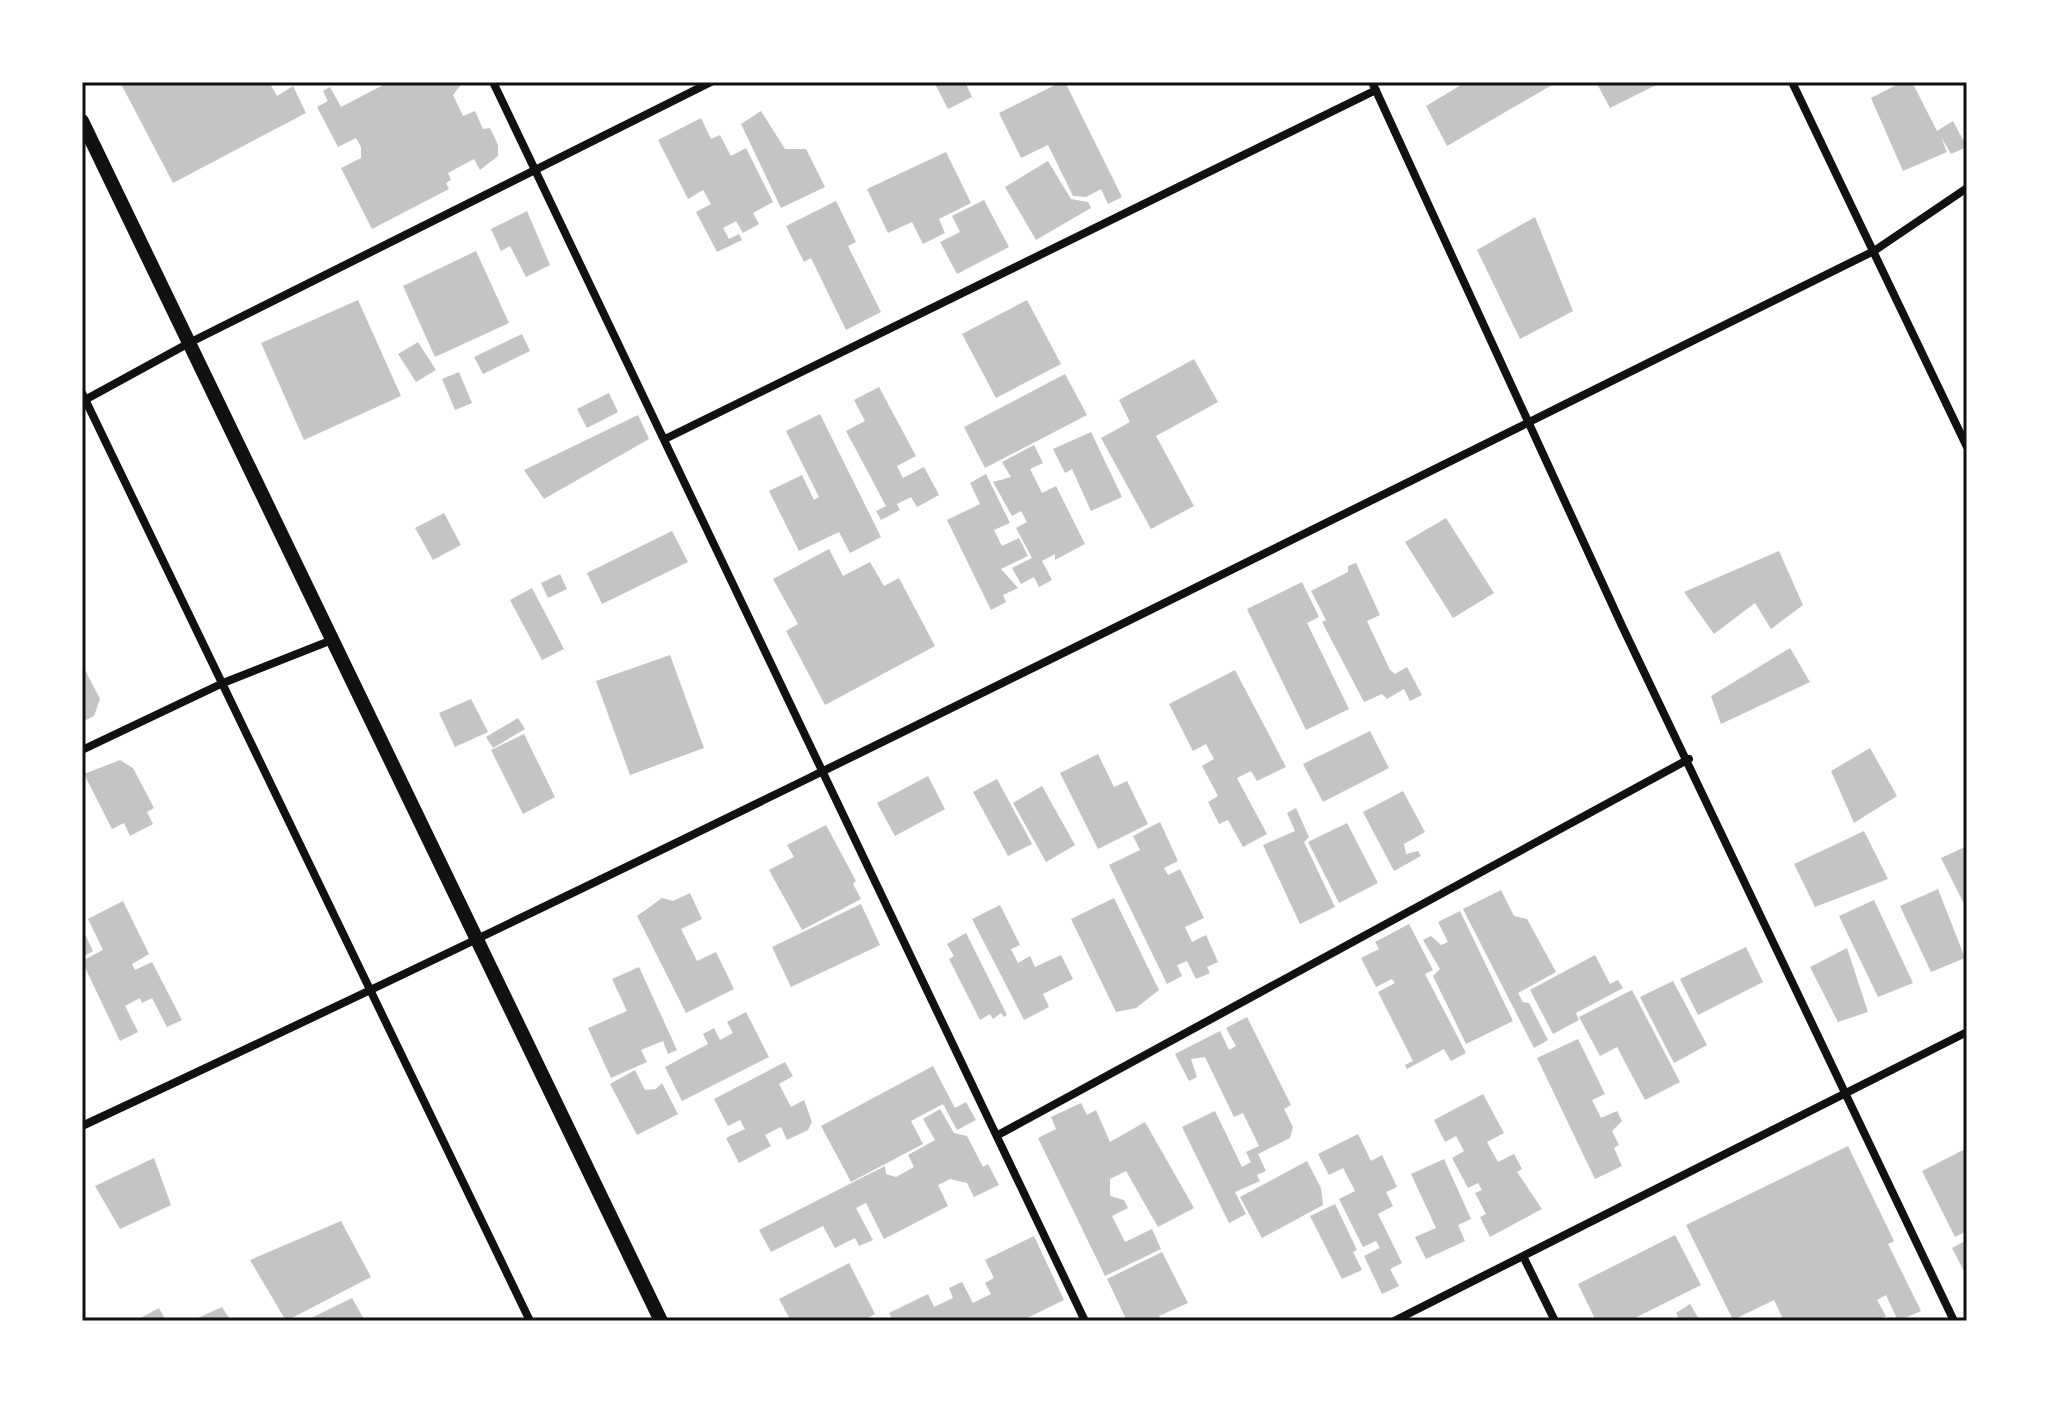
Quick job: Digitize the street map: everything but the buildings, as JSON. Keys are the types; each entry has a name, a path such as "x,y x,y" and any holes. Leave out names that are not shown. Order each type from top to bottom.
{"street":[{"path":"493,82 1085,1321"},
{"path":"530,1321 83,398 711,82"},
{"path":"1792,82 1967,447"},
{"path":"665,439 1374,86 1529,422 1954,1321"},
{"path":"82,121 661,1321"},
{"path":"82,1126 370,992 824,771 1874,251 1967,188"},
{"path":"82,750 223,683 332,640"},
{"path":"998,1135 1689,759"},
{"path":"1394,1321 1967,1032"},
{"path":"1523,1256 1555,1321"}]}
